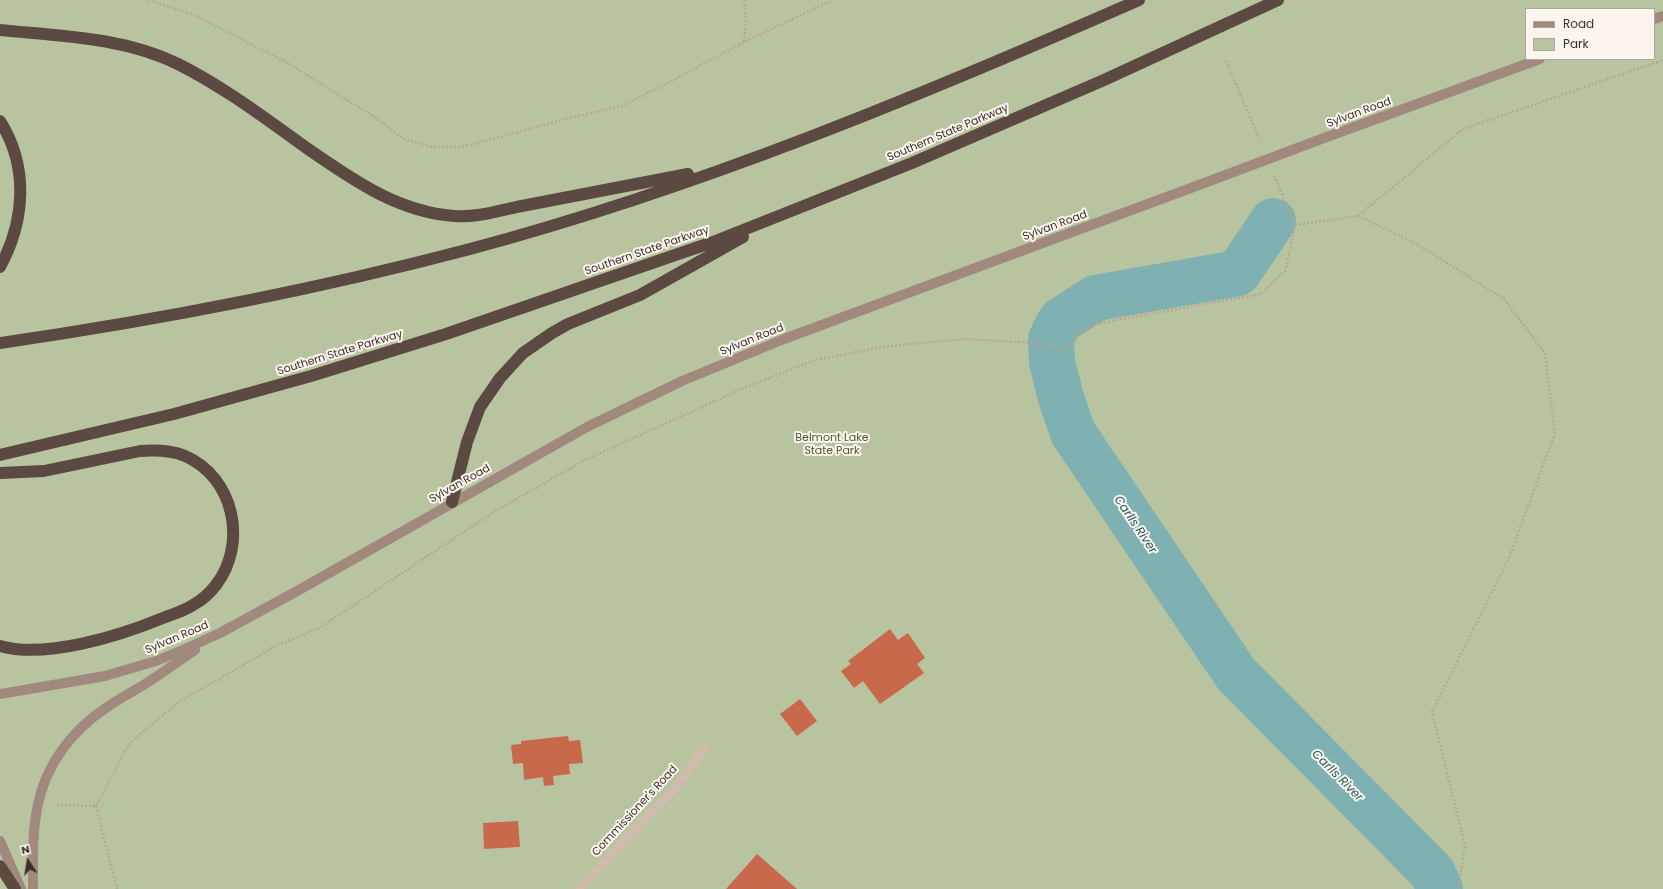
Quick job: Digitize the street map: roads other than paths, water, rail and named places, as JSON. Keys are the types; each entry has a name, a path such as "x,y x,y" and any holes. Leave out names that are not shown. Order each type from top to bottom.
{"highway":[{"path":"0,342 141,321 248,301 362,276 514,236 732,166 953,79 1139,0"},
{"name":"Southern State Parkway","path":"0,455 174,414 370,358 579,289 713,242 912,163 1047,105 1278,0"},
{"path":"0,30 113,43 156,54 218,86 351,178 394,202 432,213 474,217 519,206 732,166"},
{"path":"0,120 12,144 21,188 21,205 12,244 0,267"},
{"path":"452,502 466,442 480,407 500,378 523,353 568,324 640,295 778,216"},
{"path":"0,473 44,471 140,451 155,450 171,452 185,456 198,463 216,480 228,503 234,530 232,550 224,572 207,595 193,605 132,630 79,644 24,650 0,646"},
{"path":"0,866 15,889"}],"street":[{"name":"Sylvan Road","path":"0,694 86,679 130,669 170,655 220,633 587,427 682,381 784,340 1537,60"},
{"path":"32,889 34,839 38,805 48,776 65,746 77,731 106,708 220,633"},
{"name":"Commissioner's Road","path":"579,889 678,785 705,747"},
{"path":"0,841 21,889"}],"waterway":[{"name":"Carlls River","path":"1273,221 1238,273 1096,298 1060,321 1051,339 1052,362 1061,398 1073,433 1236,674 1432,872 1440,889"}],"park label":[{"name":"Belmont Lake State Park","path":"832,444"}]}
